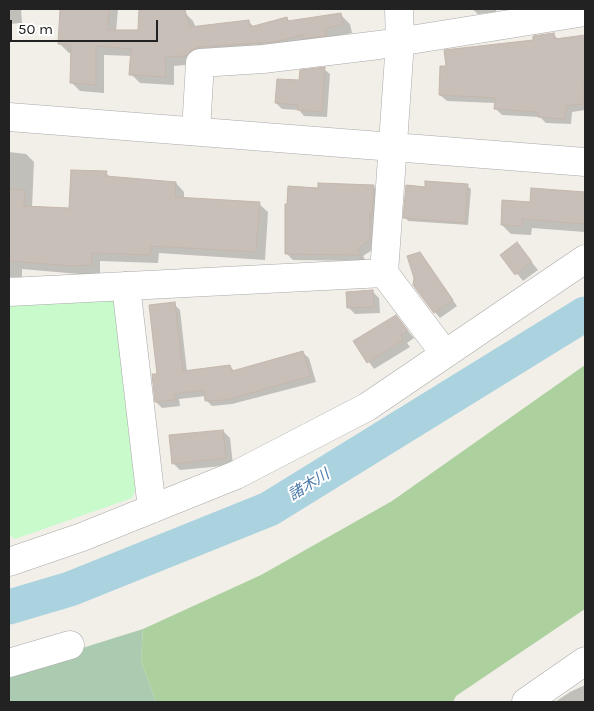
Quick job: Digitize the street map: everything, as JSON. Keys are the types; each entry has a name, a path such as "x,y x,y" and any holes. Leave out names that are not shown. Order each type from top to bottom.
{"street":[{"path":"399,9 400,42 384,273 445,354"},
{"path":"196,131 200,63 264,60 400,42 585,12"},
{"path":"9,118 585,162"},
{"path":"9,562 82,537 236,475 367,407 585,259"},
{"path":"9,292 384,273"},
{"path":"126,286 152,509"},
{"path":"9,663 70,646"},
{"path":"526,702 585,661"}],"green space":[{"path":"118,295 136,489 132,498 15,539 9,535 9,301"},
{"path":"585,365 585,609 456,696 453,702 156,702 141,661 143,629 261,575 392,501"},
{"path":"143,629 141,661 156,702 9,702 9,671"}],"building":[{"path":"60,9 109,9 108,30 138,30 139,9 185,10 190,27 249,20 250,27 287,17 288,21 341,13 343,24 325,29 326,36 302,39 303,35 274,42 199,47 192,50 186,56 165,57 166,77 129,75 131,49 96,46 96,85 70,83 71,45 58,44"},
{"path":"554,33 555,39 585,35 584,104 566,106 565,119 538,117 538,112 494,109 495,98 439,95 440,66 446,66 444,50 533,40 533,36"},
{"path":"325,67 322,112 297,110 298,105 275,103 277,79 299,80 300,70"},
{"path":"71,170 107,171 106,176 176,182 175,197 260,202 256,252 151,246 150,255 92,253 92,265 70,266 9,261 9,189 25,190 24,206 69,208"},
{"path":"425,181 468,184 465,223 403,218 406,185 425,187"},
{"path":"318,183 374,185 372,214 370,213 370,240 357,249 361,255 285,254 285,204 287,204 288,186 318,188"},
{"path":"531,188 585,192 585,224 522,219 522,226 501,225 502,200 530,202"},
{"path":"517,242 532,262 515,275 500,255"},
{"path":"420,252 453,300 434,313 413,285 414,278 407,256"},
{"path":"373,290 374,307 347,308 346,292"},
{"path":"175,302 183,371 230,365 232,371 303,351 311,376 226,400 205,401 204,390 174,394 175,400 155,402 152,374 157,374 149,305"},
{"path":"396,315 408,331 401,335 404,340 367,363 353,341"},
{"path":"223,430 226,458 172,464 169,435"}],"waterway":[{"name":"諸木川","path":"9,607 70,589 269,509 585,314"}]}
